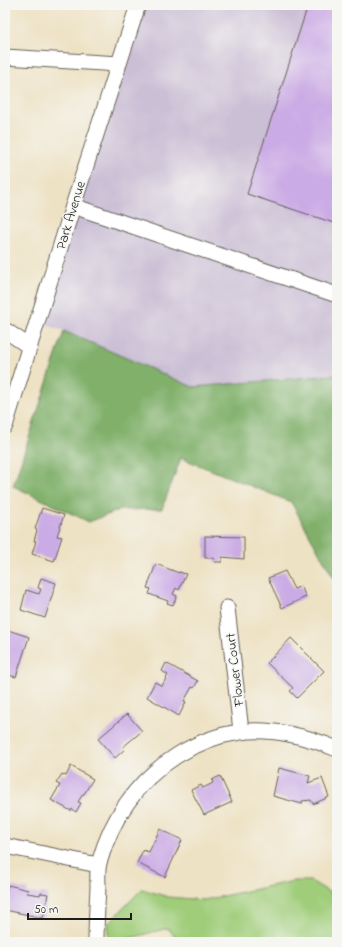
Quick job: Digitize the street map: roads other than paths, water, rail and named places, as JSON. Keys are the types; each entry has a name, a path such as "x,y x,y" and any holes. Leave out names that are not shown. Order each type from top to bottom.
{"street":[{"name":"Park Avenue","path":"5,426 73,206 138,5"},
{"path":"5,57 119,64"},
{"path":"73,206 337,295"},
{"path":"5,330 30,347"},
{"name":"Flower Court","path":"227,608 241,731"},
{"path":"96,942 98,866 106,843 115,822 127,802 158,770 175,757 206,741 241,731 262,731 298,736 313,739 337,749"},
{"path":"5,846 98,866"}]}
